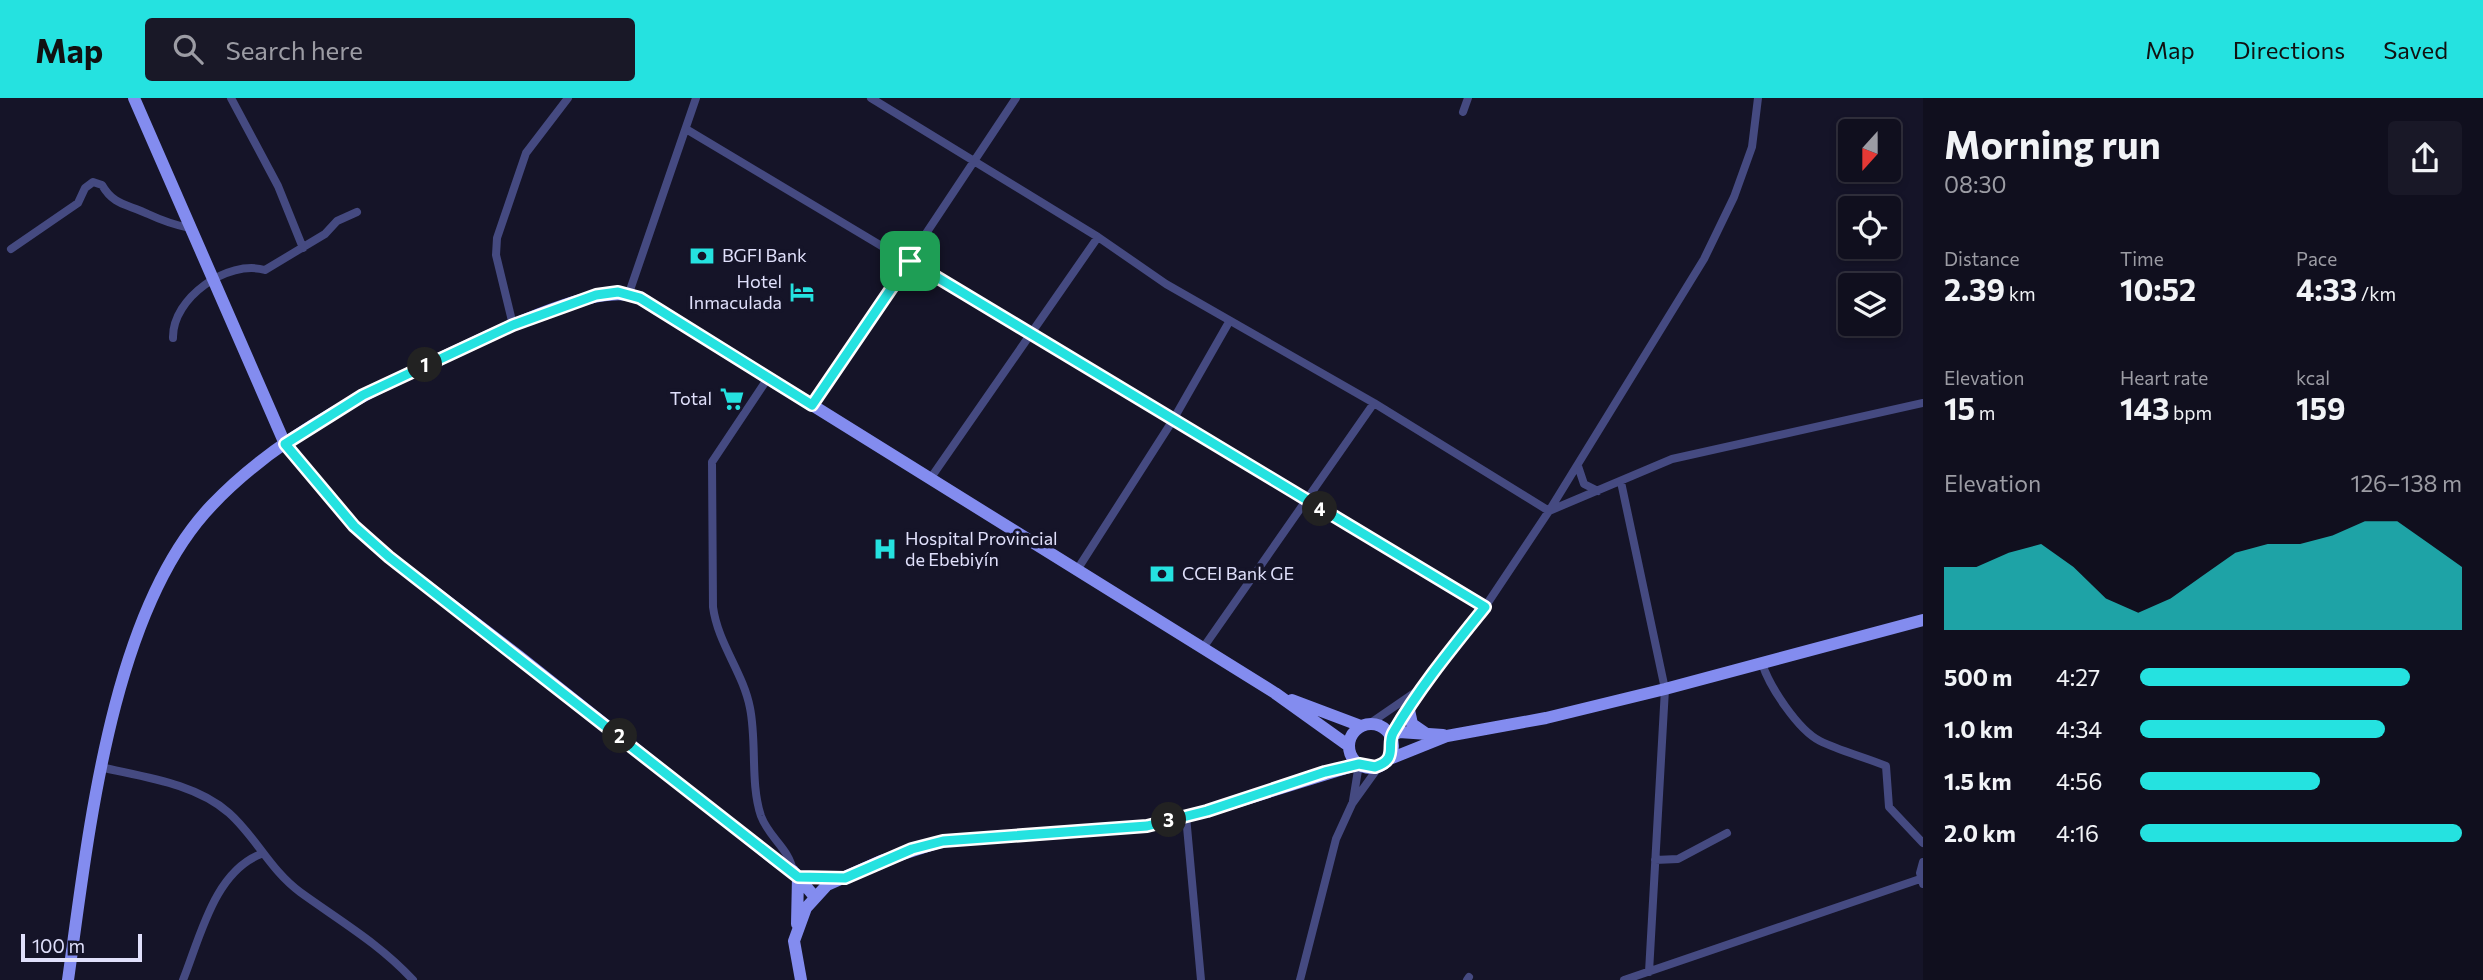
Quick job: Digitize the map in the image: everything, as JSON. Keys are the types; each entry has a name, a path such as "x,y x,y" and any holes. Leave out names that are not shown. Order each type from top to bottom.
{"street":[{"path":"134,98 285,444 354,526 389,557 796,874 814,897"},
{"path":"231,98 278,186 303,248"},
{"path":"513,325 496,255 497,238 526,153 545,124 568,98"},
{"path":"629,293 696,98"},
{"path":"871,98 1098,237 1166,284 1374,403 1549,511"},
{"path":"812,405 977,161 1016,98"},
{"path":"1463,112 1468,98"},
{"path":"1391,737 1420,689 1485,607 1549,511 1704,259 1734,197 1752,147 1758,98"},
{"path":"685,129 1485,607"},
{"path":"11,249 78,203 85,188 93,182 102,185 110,198 125,207 148,214 164,223 190,228"},
{"path":"173,338 177,312 213,280 247,266 265,270 325,234 337,221 357,212"},
{"path":"930,479 1098,237"},
{"path":"68,980 100,767 136,642 178,551 211,506 285,444 363,395 513,325 596,295 629,293 1275,693 1369,767 1447,736 1546,718 1923,620"},
{"path":"1077,570 1173,420 1229,322"},
{"path":"768,378 712,462 713,607 715,626 750,709 760,813 771,833 791,857 796,874 797,925 794,941 801,980"},
{"path":"1203,648 1374,403"},
{"path":"1549,511 1672,459 1923,403"},
{"path":"1578,466 1584,484 1598,491"},
{"path":"1621,482 1665,689 1649,972"},
{"path":"1762,663 1767,681 1777,697 1817,740 1886,766 1889,807 1923,843"},
{"path":"1352,804 1352,734 1420,689"},
{"path":"1275,693 1365,725 1382,727 1391,737 1392,749 1352,804 1336,839 1300,980"},
{"path":"1409,710 1412,724 1428,734"},
{"path":"1391,737 1399,732 1447,736"},
{"path":"797,925 814,897 827,885 912,849 943,841 1147,826 1325,772 1354,757"},
{"path":"100,767 155,779 214,801 230,814 279,874 359,930 393,958 413,980"},
{"path":"1186,816 1200,980"},
{"path":"1655,860 1678,859 1727,833"},
{"path":"183,980 205,923 232,873 240,863 261,853"},
{"path":"1624,980 1922,882 1923,862"},
{"path":"796,874 845,878"}],"place":[{"name":"BGFI Bank","path":"702,256"},
{"name":"Hotel Inmaculada","path":"802,292"},
{"name":"Total","path":"732,399"},
{"name":"Hospital Provincial de Ebebiyín","path":"885,549"},
{"name":"CCEI Bank GE","path":"1162,574"}],"route":[{"path":"910,261 1485,607 1420,689 1391,737 1391,755 1387,760 1375,767 1359,764 1325,772 1207,811 1147,826 943,841 912,849 845,878 816,875 798,877 453,604 389,557 354,526 285,444 363,395 513,325 596,295 618,292 640,298 812,405 910,261"}]}
